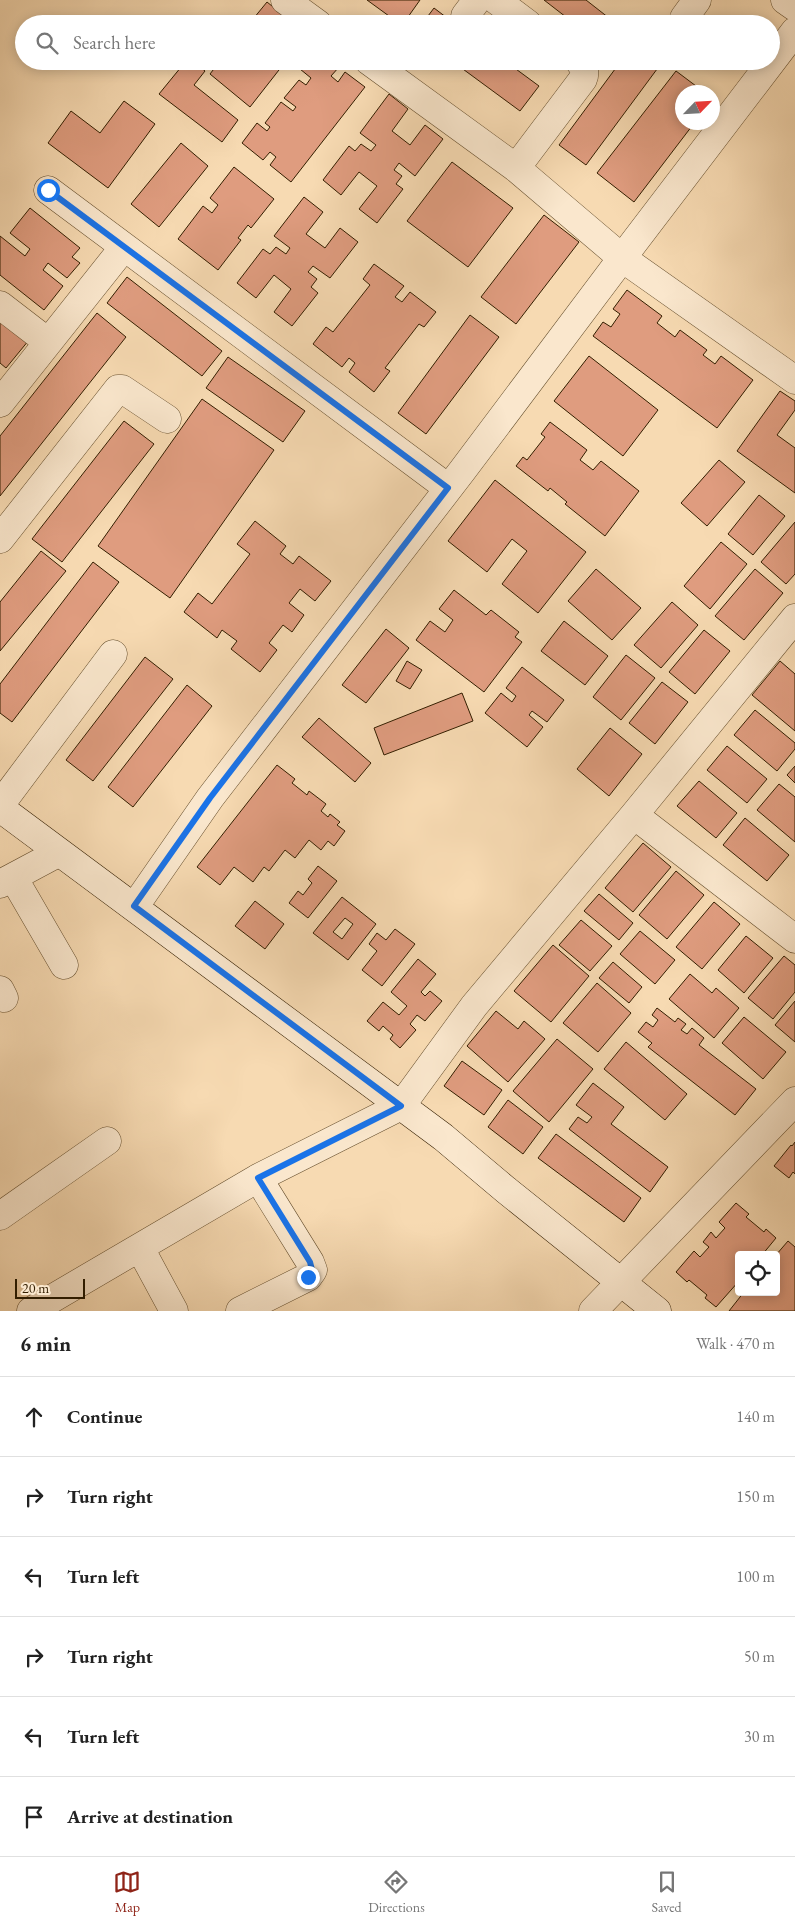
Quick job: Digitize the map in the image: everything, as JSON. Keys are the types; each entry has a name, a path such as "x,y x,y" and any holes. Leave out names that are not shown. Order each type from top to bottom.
{"street":[{"path":"285,0 306,15"},
{"path":"496,0 516,15"},
{"path":"785,0 795,7"},
{"path":"780,51 795,31"},
{"path":"381,70 516,168 622,258 795,380"},
{"path":"516,168 583,79 584,70"},
{"path":"134,906 210,798 765,70"},
{"path":"48,190 448,488"},
{"path":"0,403 124,247"},
{"path":"0,305 48,342"},
{"path":"0,539 118,389 122,389 167,419"},
{"path":"31,1311 258,1178 401,1106 474,1006 634,815 795,618"},
{"path":"113,654 0,807 58,853 134,906 443,1137 657,1311"},
{"path":"634,815 795,939"},
{"path":"58,853 7,881 64,965"},
{"path":"593,1311 795,1101"},
{"path":"0,1216 107,1141"},
{"path":"240,1311 308,1277 312,1270 310,1262 258,1178"},
{"path":"140,1248 174,1311"}],"building":[{"path":"367,0 420,0 409,15 388,15"},
{"path":"544,0 586,0 605,15 563,15"},
{"path":"267,2 283,15 256,15"},
{"path":"434,8 443,15 429,15"},
{"path":"179,70 204,70 205,71 194,85 238,120 222,142 159,94"},
{"path":"213,70 279,70 250,107 210,74"},
{"path":"301,70 336,70 331,76 338,82 345,72 365,87 291,182 270,165 276,157 270,152 263,160 242,143 257,123 267,131 270,127 265,123 281,102 293,111 296,107 284,98 299,80 306,85 311,78"},
{"path":"464,70 517,70 539,86 520,111"},
{"path":"614,70 656,70 586,165 559,145"},
{"path":"676,71 695,85 675,85 675,130 689,130 634,202 597,173"},
{"path":"389,94 408,109 392,131 410,145 425,125 443,139 415,176 399,163 394,170 402,176 396,184 403,189 377,223 359,209 377,186 359,172 341,195 323,180 349,146 355,151 361,144 371,151 376,145 360,133"},
{"path":"124,101 155,124 108,188 48,143 71,111 100,133"},
{"path":"181,143 208,166 159,227 131,204"},
{"path":"452,162 513,208 468,267 407,221"},
{"path":"234,167 274,199 251,228 248,225 238,238 241,240 218,270 178,239 203,206 212,213 218,205 210,198"},
{"path":"304,197 323,212 306,234 325,248 340,228 358,242 330,278 313,266 308,272 317,279 311,287 318,293 292,326 274,312 291,289 274,275 256,298 237,283 263,249 270,254 276,247 286,254 290,248 274,236"},
{"path":"30,208 80,248 72,257 80,263 67,278 48,263 43,270 63,286 44,310 0,275 0,236 25,256 30,249 10,233"},
{"path":"544,215 579,242 516,324 481,297"},
{"path":"374,264 404,286 395,297 402,302 410,292 436,312 424,327 419,324 385,368 390,371 374,392 349,372 355,363 349,358 342,367 313,344 326,327 333,332 370,285 363,279"},
{"path":"127,277 222,351 202,376 107,303"},
{"path":"627,290 662,316 657,323 675,337 680,330 707,350 703,355 715,364 721,356 753,380 717,428 593,336 603,322 611,327 620,314 613,309"},
{"path":"97,313 126,337 0,496 0,436"},
{"path":"470,315 499,337 426,434 398,413"},
{"path":"0,316 29,340 6,368 0,363"},
{"path":"589,356 658,410 623,456 554,401"},
{"path":"228,357 305,411 283,442 206,388"},
{"path":"780,391 795,401 795,410 777,435 795,448 795,493 737,451"},
{"path":"202,399 274,450 170,598 98,546"},
{"path":"124,421 154,444 62,562 32,539"},
{"path":"550,422 587,450 580,460 593,470 601,461 639,491 605,536 565,504 567,502 550,488 548,491 516,466 523,457 527,460 545,437 541,434"},
{"path":"719,460 745,482 707,526 681,503"},
{"path":"495,480 586,552 538,613 502,584 527,551 512,539 487,572 448,541"},
{"path":"759,495 785,516 753,555 728,534"},
{"path":"255,521 286,546 280,554 293,564 299,556 331,581 315,601 300,589 289,603 304,615 292,632 283,625 269,643 277,650 260,672 231,649 237,641 222,630 217,638 184,612 198,593 212,604 250,554 237,544"},
{"path":"795,522 795,574 786,584 761,562"},
{"path":"721,542 747,564 710,609 684,586"},
{"path":"41,551 66,571 0,651 0,602"},
{"path":"93,562 119,582 12,722 0,713 0,684"},
{"path":"596,569 641,608 612,640 568,601"},
{"path":"755,569 783,593 744,640 715,616"},
{"path":"454,590 486,615 491,610 519,632 515,637 522,642 484,692 416,640 430,621 445,632 453,620 439,609"},
{"path":"672,602 698,625 661,668 634,645"},
{"path":"564,621 608,656 585,685 541,651"},
{"path":"386,629 409,648 366,703 342,685"},
{"path":"704,630 730,651 695,694 669,672"},
{"path":"626,655 655,678 621,720 593,697"},
{"path":"145,657 173,679 93,781 66,760"},
{"path":"407,661 422,670 410,689 396,681"},
{"path":"780,661 795,674 795,731 752,695"},
{"path":"522,667 564,700 547,722 532,711 529,715 543,727 527,747 485,713 501,693 512,702 516,696 506,688"},
{"path":"662,682 688,702 655,744 629,723"},
{"path":"187,685 212,706 133,807 108,787"},
{"path":"462,693 473,721 384,755 374,728"},
{"path":"755,710 795,743 795,749 777,771 734,735"},
{"path":"319,718 371,763 355,782 302,737"},
{"path":"610,728 642,754 609,796 577,769"},
{"path":"727,746 767,779 747,803 707,770"},
{"path":"277,765 295,779 292,783 307,795 309,791 326,804 321,811 328,817 330,814 340,822 337,825 345,831 334,846 328,841 321,850 309,840 295,858 285,850 269,871 264,867 253,882 234,867 220,885 197,867"},
{"path":"795,766 795,783 787,775"},
{"path":"699,781 737,813 716,838 677,806"},
{"path":"779,784 795,797 795,842 757,810"},
{"path":"745,818 789,855 767,881 723,845"},
{"path":"643,843 671,867 633,912 605,888"},
{"path":"318,866 337,881 308,918 289,903 298,891 303,895 312,883 308,879"},
{"path":"676,871 704,895 667,939 639,915"},
{"path":"599,894 633,923 619,940 584,911"},
{"path":"342,897 376,924 348,960 313,933","holes":["345,918 353,924 342,939 333,932"]},
{"path":"255,901 284,924 265,949 235,926"},
{"path":"714,902 740,924 702,969 676,947"},
{"path":"581,920 612,946 590,971 559,945"},
{"path":"395,929 415,944 382,986 362,970 377,951 369,944 377,933 386,940"},
{"path":"640,931 675,960 655,984 620,954"},
{"path":"746,936 773,958 744,993 718,970"},
{"path":"553,945 589,976 551,1022 514,991"},
{"path":"784,956 795,965 795,992 773,1019 748,998"},
{"path":"418,959 436,974 421,992 425,996 430,991 442,1001 425,1021 417,1015 410,1024 416,1030 400,1048 390,1039 393,1035 383,1026 379,1031 367,1021 383,1002 399,1015 407,1006 391,992"},
{"path":"613,962 642,987 629,1003 599,978"},
{"path":"690,974 712,993 716,988 739,1008 714,1038 669,999"},
{"path":"597,983 631,1013 598,1052 563,1023"},
{"path":"795,1001 795,1042 775,1025"},
{"path":"657,1008 675,1022 678,1018 686,1024 681,1030 687,1034 692,1028 704,1038 699,1045 756,1089 735,1115 648,1047 652,1043 638,1032 646,1022 653,1027 658,1020 652,1015"},
{"path":"496,1011 518,1029 524,1021 545,1039 508,1082 467,1046"},
{"path":"744,1017 786,1052 763,1079 722,1043"},
{"path":"557,1039 593,1069 549,1122 513,1091"},
{"path":"626,1042 687,1094 665,1120 604,1069"},
{"path":"462,1061 502,1090 484,1115 444,1086"},
{"path":"593,1083 624,1107 611,1124 668,1167 650,1192 569,1129 578,1117 587,1123 592,1117 576,1105"},
{"path":"508,1100 543,1127 523,1154 488,1127"},
{"path":"556,1134 641,1198 624,1222 538,1158"},
{"path":"795,1142 795,1174 793,1172 789,1178 774,1166"},
{"path":"736,1203 749,1214 746,1217 764,1232 766,1229 776,1238 765,1251 735,1251 735,1286 716,1307 705,1298 707,1295 676,1272 694,1251 700,1257 709,1247 703,1242 711,1232 716,1238 725,1228 719,1222"},
{"path":"788,1241 795,1247 795,1311 729,1311 741,1296 780,1296 779,1251"}],"route":[{"path":"48,190 448,488 210,798 134,906 401,1106 258,1178 310,1262 312,1270 308,1277"}]}
